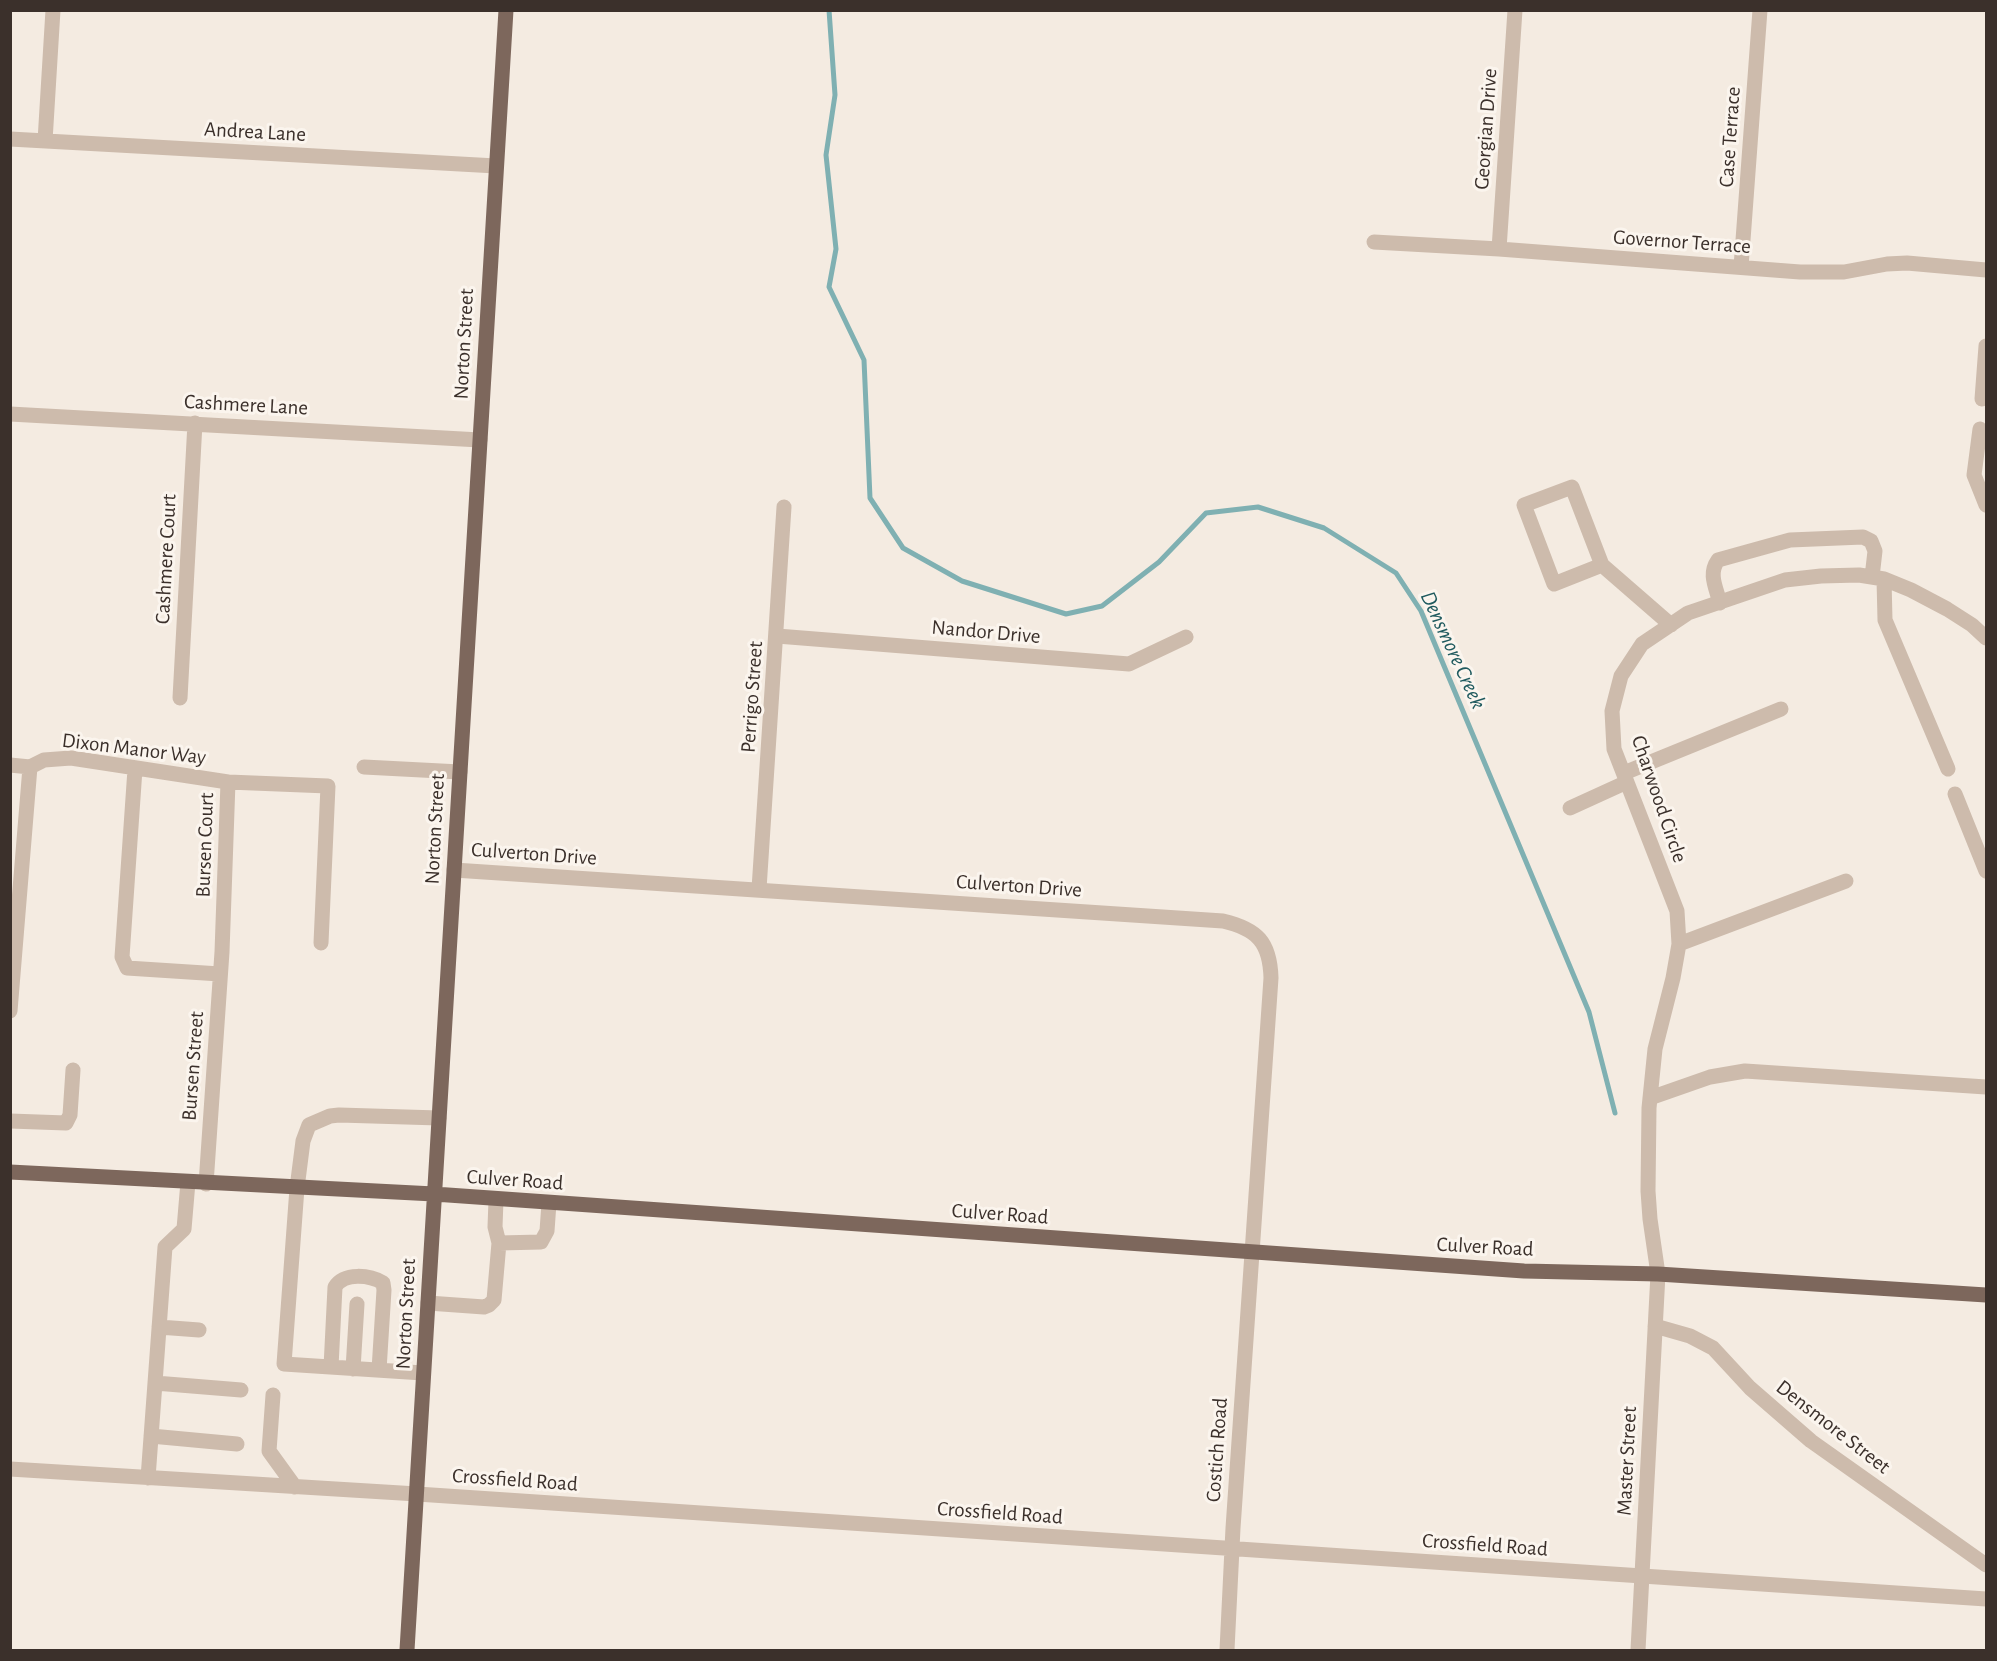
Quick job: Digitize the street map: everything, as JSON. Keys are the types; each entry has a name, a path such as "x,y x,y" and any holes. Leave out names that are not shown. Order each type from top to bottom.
{"main road":[{"name":"Norton Street","path":"407,1650 506,10"},
{"name":"Culver Road","path":"10,1172 206,1184 434,1194 1524,1271 1658,1274 1986,1295"}],"street":[{"path":"45,141 53,10"},
{"name":"Georgian Drive","path":"1499,249 1515,10"},
{"name":"Case Terrace","path":"1742,267 1760,10"},
{"name":"Andrea Lane","path":"10,139 496,166"},
{"name":"Governor Terrace","path":"1374,242 1800,272 1844,272 1887,264 1907,263 1986,270"},
{"path":"1982,399 1986,346"},
{"name":"Cashmere Lane","path":"10,414 480,440"},
{"name":"Cashmere Court","path":"180,698 195,423"},
{"path":"1980,429 1974,475 1986,505"},
{"path":"1602,565 1554,584 1524,505 1572,487 1602,565 1671,625"},
{"name":"Perrigo Street","path":"759,889 784,507"},
{"path":"1720,603 1713,575 1713,568 1718,560 1790,540 1863,537 1871,541 1875,551 1885,621 1948,769"},
{"name":"Charwood Circle","path":"1658,1274 1648,1191 1650,1098 1655,1049 1679,944 1677,911 1614,748 1612,711 1621,676 1642,644 1688,613 1785,580 1859,575 1878,578 1911,590 1947,609 1972,625 1986,639"},
{"name":"Nandor Drive","path":"777,636 1129,664 1186,636"},
{"path":"1570,808 1625,778 1781,710"},
{"name":"Dixon Manor Way","path":"30,767 44,760 71,758 228,782"},
{"path":"10,765 30,767 16,883 10,1011"},
{"path":"364,767 460,772"},
{"path":"135,769 122,957 127,968 220,974"},
{"name":"Bursen Court","path":"222,952 228,782 328,786 321,943"},
{"path":"1955,794 1986,871"},
{"name":"Culverton Drive","path":"454,870 1223,921 1247,928 1263,942 1268,952 1271,978 1252,1253"},
{"path":"1679,944 1846,881"},
{"name":"Bursen Street","path":"206,1184 222,952"},
{"path":"10,1121 66,1123 70,1115 73,1070"},
{"path":"1650,1098 1710,1077 1745,1071 1986,1087"},
{"path":"423,1373 284,1364 297,1188 303,1141 309,1125 330,1116 339,1115 439,1118"},
{"path":"148,1478 165,1247 184,1229 188,1182"},
{"path":"428,1303 484,1307 494,1300 500,1243 495,1227 496,1200"},
{"path":"500,1243 541,1242 547,1231 549,1203"},
{"name":"Costich Road","path":"1227,1650 1252,1253"},
{"name":"Master Street","path":"1638,1650 1658,1274"},
{"path":"331,1367 335,1287 339,1280 346,1276 376,1278 383,1283 379,1370"},
{"path":"353,1369 357,1304"},
{"name":"Densmore Street","path":"1655,1326 1689,1336 1713,1348 1750,1388 1811,1441 1986,1565"},
{"path":"159,1327 199,1330"},
{"path":"155,1383 241,1390"},
{"path":"273,1395 269,1451 295,1486"},
{"path":"151,1436 237,1444"},
{"name":"Crossfield Road","path":"10,1469 1986,1599"}],"waterway":[{"name":"Densmore Creek","path":"829,10 835,95 826,155 836,249 829,287 864,360 870,498 903,548 962,581 1066,614 1102,606 1159,562 1206,513 1258,507 1324,528 1396,573 1421,611 1589,1012 1615,1113"}]}
